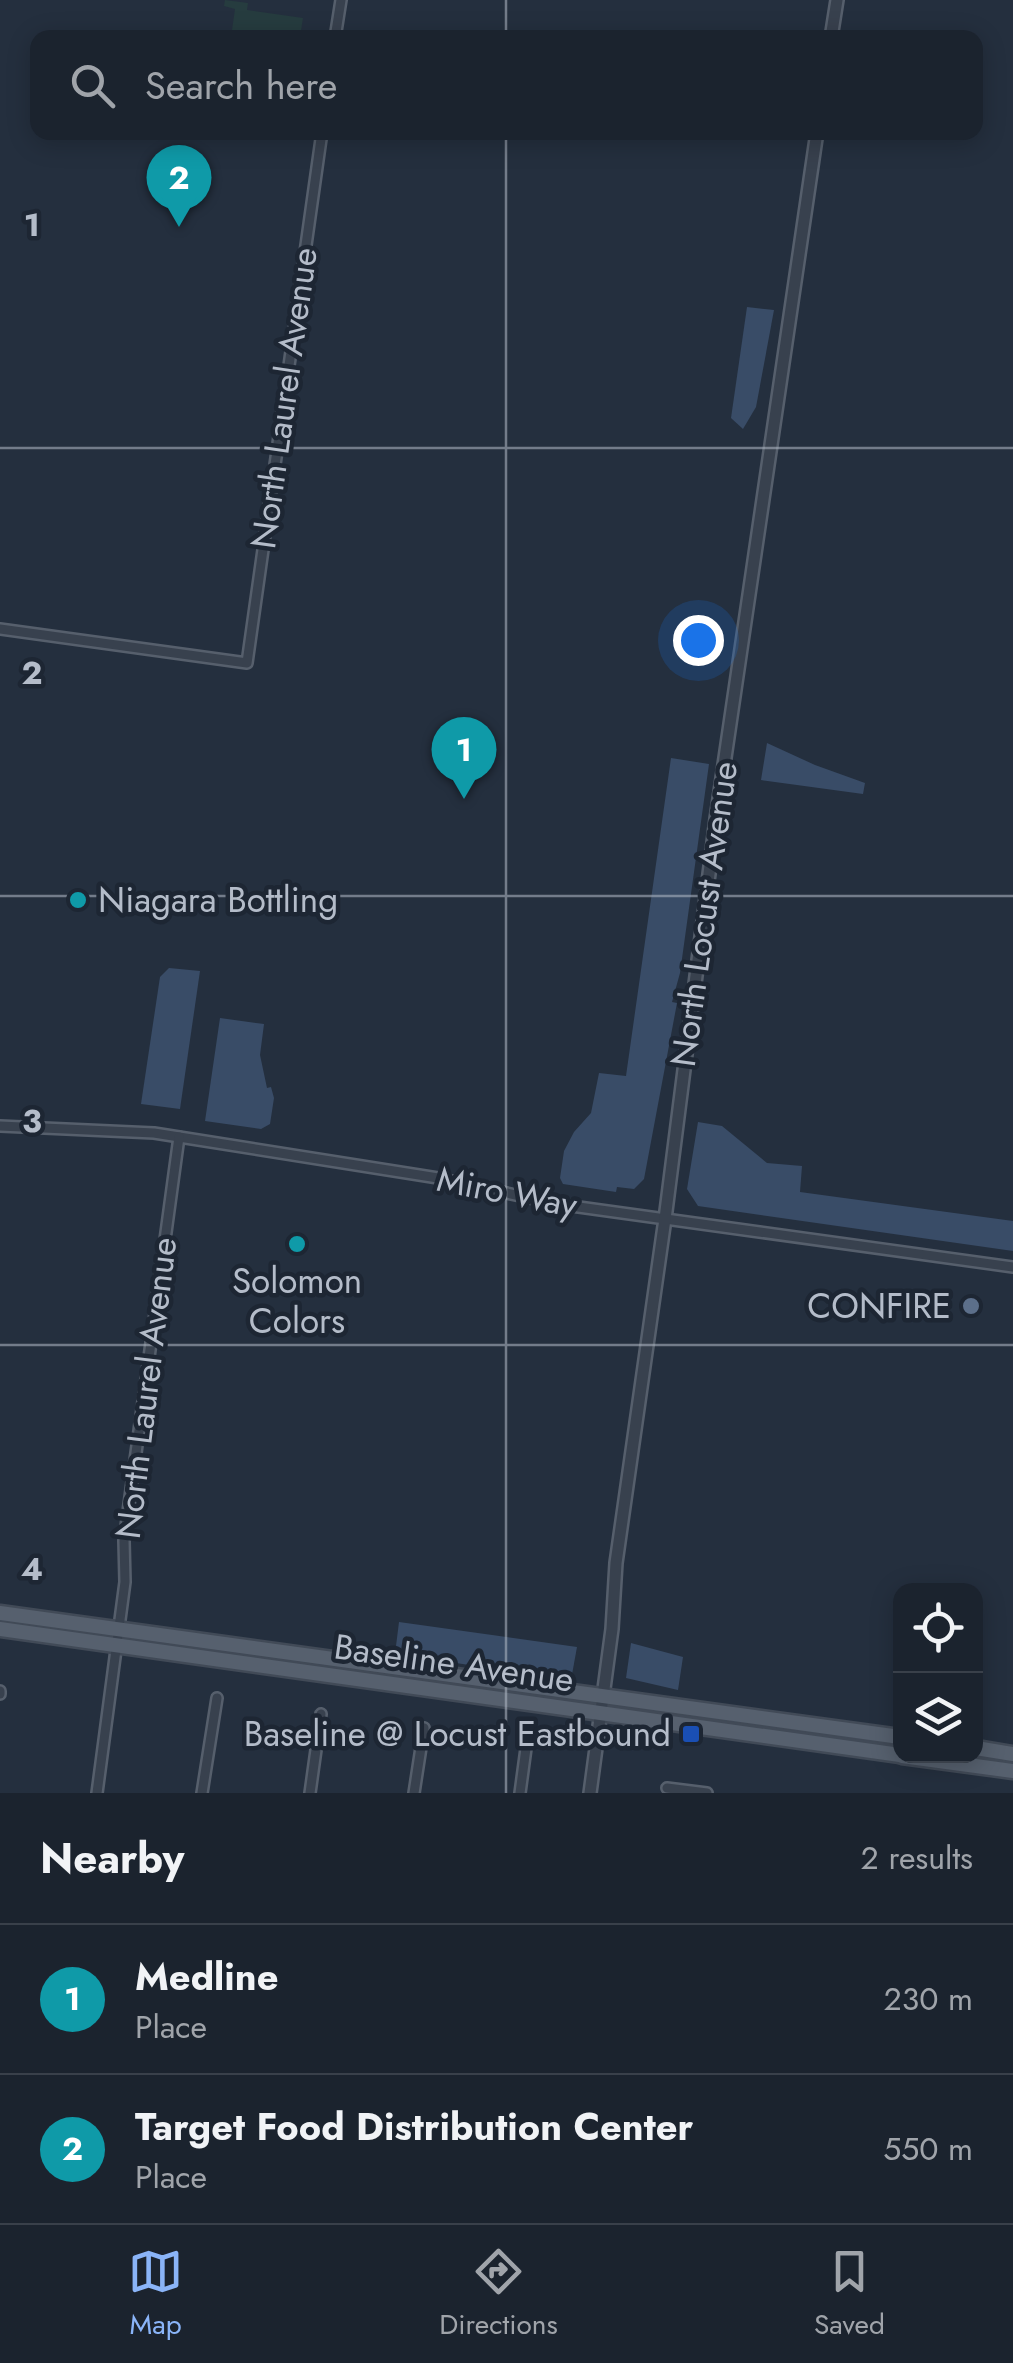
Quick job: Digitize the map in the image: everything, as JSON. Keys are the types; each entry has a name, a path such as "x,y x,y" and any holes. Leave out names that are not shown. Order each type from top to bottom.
{"main road":[{"path":"0,1612 118,1638 893,1736"},
{"name":"Baseline Avenue","path":"0,1629 118,1638 600,1715 893,1754"},
{"path":"983,1749 1013,1754"},
{"name":"Baseline Avenue","path":"957,1763 1013,1771"}],"street":[{"path":"337,30 341,0"},
{"path":"832,30 837,0"},
{"name":"North Laurel Avenue","path":"0,630 247,663 321,140"},
{"name":"North Locust Avenue","path":"590,1793 612,1630 616,1563 718,799 816,140"},
{"name":"Miro Way","path":"0,1126 95,1128 179,1137 438,1178 557,1204 1013,1267"},
{"name":"North Laurel Avenue","path":"97,1793 125,1582 124,1541 179,1137"},
{"path":"202,1793 218,1698"},
{"path":"310,1793 321,1714"},
{"path":"414,1793 424,1728"},
{"path":"520,1793 527,1741"},
{"path":"667,1788 707,1793"}],"green space":[{"path":"225,0 248,3 247,10 303,18 301,30 232,30 235,9 224,6"}],"water":[{"path":"747,307 774,310 756,407 743,429 731,418"},
{"path":"767,743 865,783 863,794 761,780"},
{"path":"671,758 709,764 680,973 672,1002 677,1003 644,1179 634,1189 617,1187 616,1192 563,1184 560,1178 564,1151 591,1113 599,1073 626,1076"},
{"path":"169,968 200,971 180,1109 141,1104 160,977"},
{"path":"220,1018 264,1024 260,1055 267,1088 271,1087 274,1098 270,1124 261,1129 205,1121"},
{"path":"698,1122 722,1126 767,1163 802,1166 800,1192 1013,1221 1013,1251 698,1206 687,1189"},
{"path":"399,1622 577,1647 571,1680 395,1654"},
{"path":"631,1643 683,1657 678,1690 626,1678"}],"place":[{"name":"Target Food Distribution Center","path":"179,227"},
{"name":"Medline","path":"464,799"},
{"name":"Niagara Bottling","path":"78,900"},
{"name":"Solomon Colors","path":"297,1244"},
{"name":"CONFIRE","path":"971,1306"},
{"name":"Baseline @ Locust Eastbound","path":"691,1734"}]}
